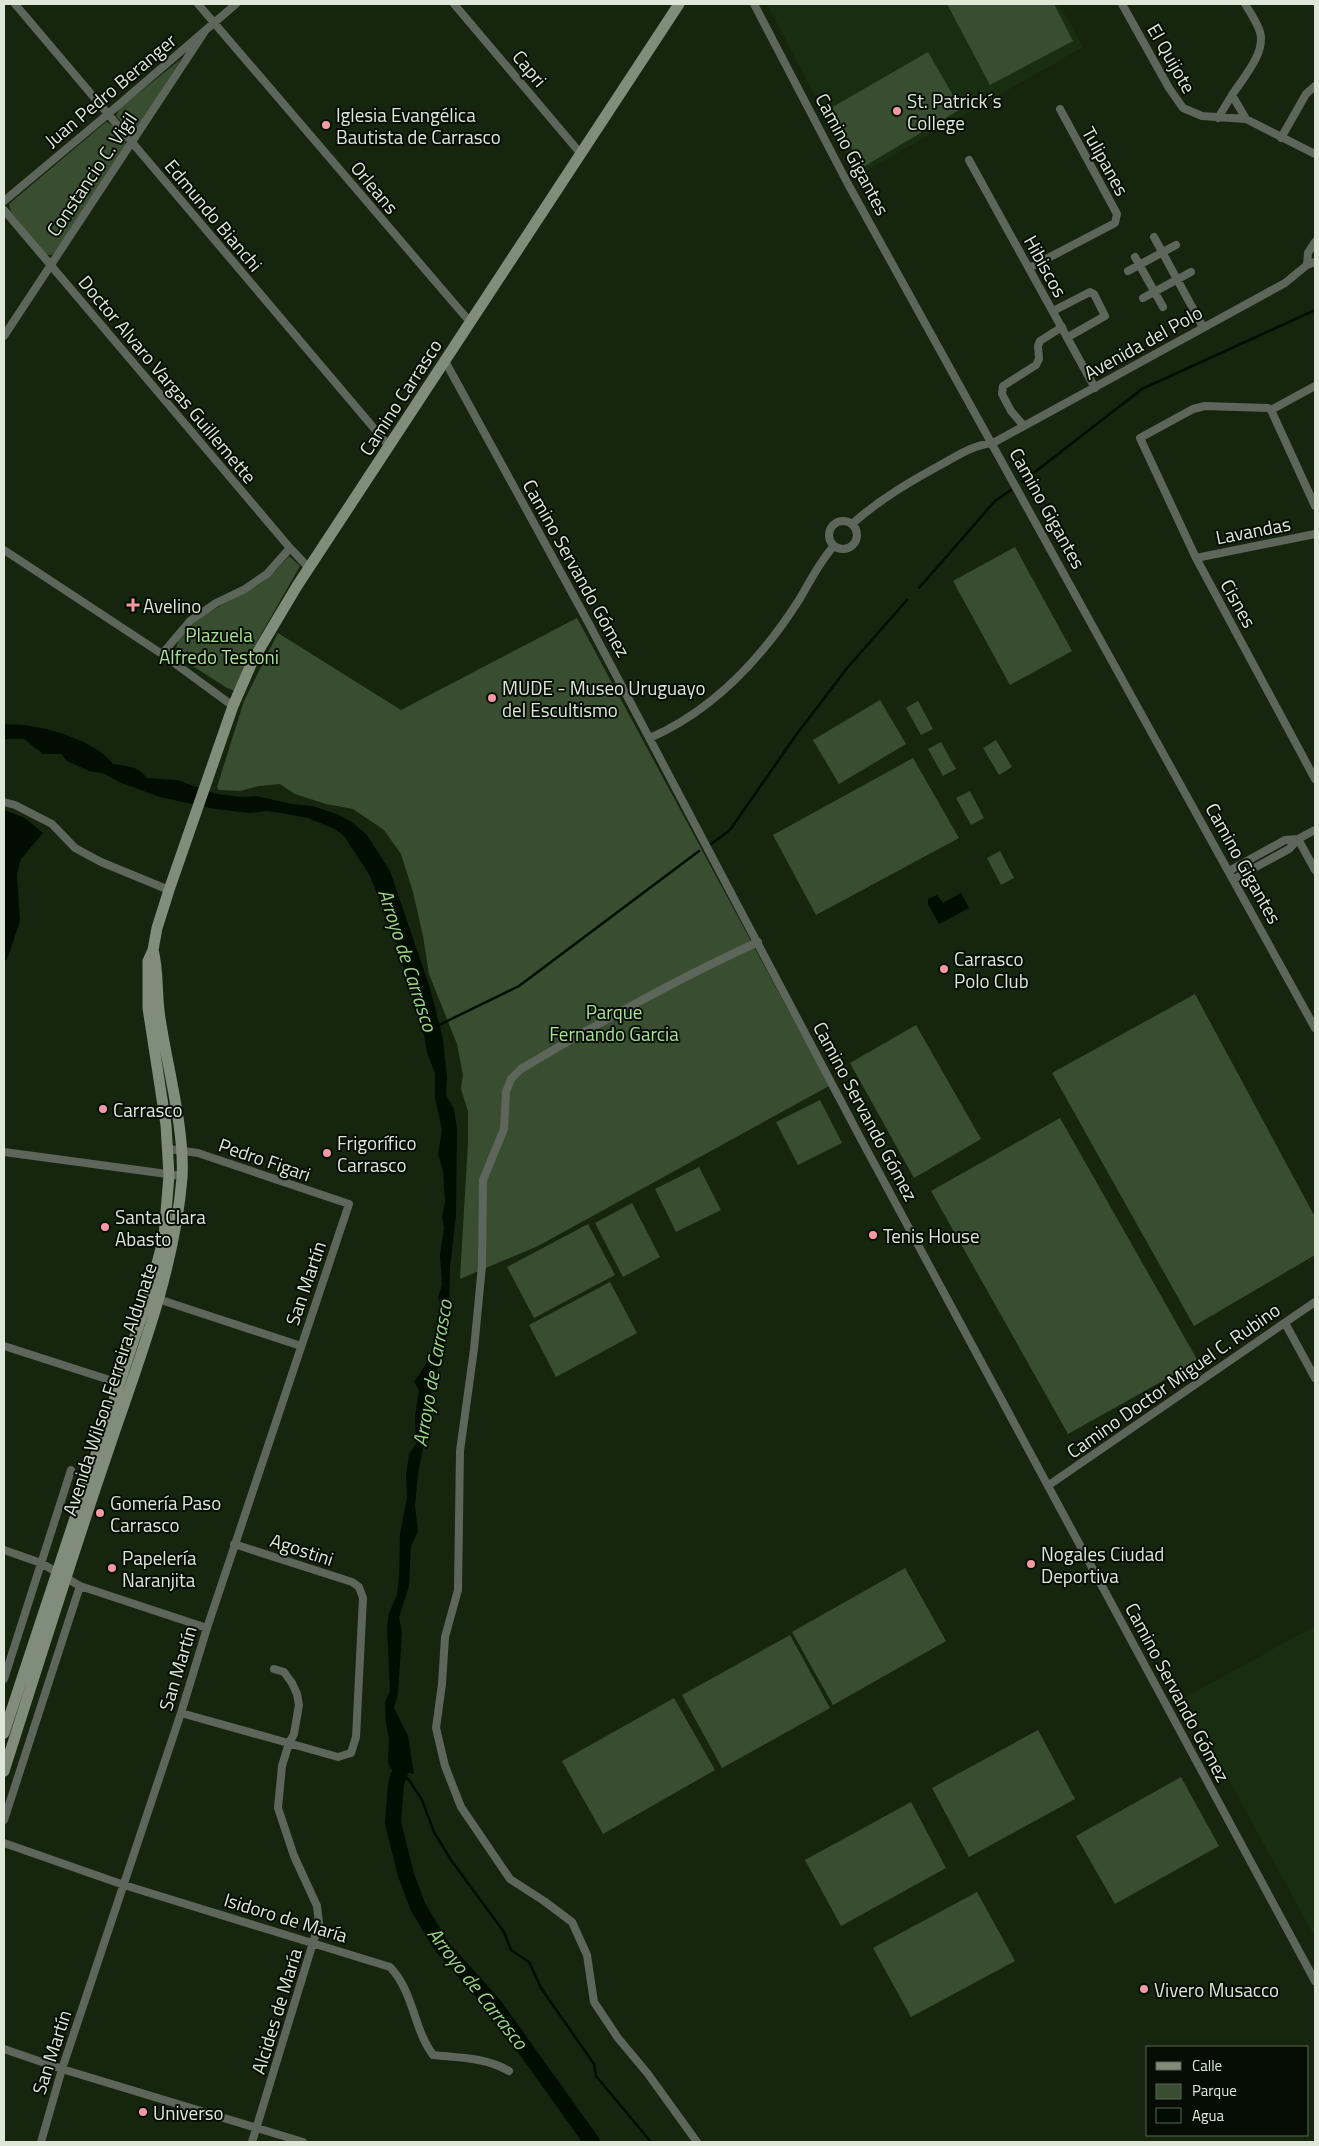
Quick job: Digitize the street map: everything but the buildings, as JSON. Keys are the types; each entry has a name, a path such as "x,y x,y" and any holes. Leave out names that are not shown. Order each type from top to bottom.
{"main road":[{"name":"Camino Carrasco","path":"190,829 233,706 253,660 309,568 581,154 676,5"},
{"name":"Avenida Wilson Ferreira Aldunate","path":"4,1771 61,1575 160,1257 165,1230 169,1175 178,1127 158,1006 156,961 153,950 157,928 190,829"},
{"name":"Avenida Wilson Ferreira Aldunate","path":"4,1733 158,1299 174,1239 182,1176 175,1149"}],"street":[{"name":"Edmundo Bianchi","path":"14,4 389,446"},
{"name":"Orleans","path":"198,4 470,322"},
{"name":"Juan Pedro Beranger","path":"4,201 236,4"},
{"name":"Capri","path":"454,4 581,154"},
{"name":"Camino Gigantes","path":"754,4 848,184 1315,1028"},
{"name":"El Quijote","path":"1122,4 1178,103 1195,115 1246,119 1315,154"},
{"path":"1218,118 1258,53 1262,42 1260,30 1245,4"},
{"name":"Constancio C. Vigil","path":"4,336 205,31"},
{"path":"1281,138 1306,94 1315,86"},
{"path":"1232,95 1246,119"},
{"name":"Tulipanes","path":"1029,268 1115,223 1117,214 1060,109"},
{"name":"Hibiscos","path":"968,160 1095,388"},
{"name":"Doctor Alvaro Vargas Guillemette","path":"4,210 309,568"},
{"path":"1154,237 1203,327"},
{"name":"Avenida del Polo","path":"1306,265 1308,253 1315,242"},
{"path":"1128,271 1176,245"},
{"path":"1135,257 1162,307"},
{"name":"Avenida del Polo","path":"852,524 867,510 904,484 978,444 993,443 1095,388 1285,283 1306,265 1315,262"},
{"path":"1143,298 1191,272"},
{"path":"1053,311 1090,292 1094,294 1105,316 1068,337"},
{"path":"1024,426 1011,411 1002,394 1004,386 1036,365 1039,359 1038,346 1040,341 1062,327"},
{"name":"Camino Servando Gómez","path":"445,361 650,738 858,1132 1315,1981"},
{"path":"1315,386 1271,410 1315,506"},
{"name":"Cisnes","path":"1271,410 1268,408 1205,406 1193,409 1140,438 1196,558 1315,779"},
{"path":"839,522 852,524 856,531 854,544 842,549 834,546 829,538 832,526 839,522"},
{"name":"Lavandas","path":"1196,558 1315,534"},
{"path":"650,738 676,726 707,704 745,671 767,648 799,600 821,562 834,546"},
{"path":"162,654 190,621 216,603 245,589 267,574 290,548"},
{"path":"4,550 162,654 233,706"},
{"path":"4,802 15,805 52,824 75,848 93,858 169,890"},
{"path":"1234,879 1289,849 1298,839 1315,830"},
{"path":"1229,871 1285,840 1298,839"},
{"path":"1298,839 1315,870"},
{"path":"697,2142 648,2074 618,2038 594,2002 587,1956 572,1922 544,1900 510,1879 461,1807 445,1766 436,1728 442,1684 445,1636 458,1590 460,1451 474,1349 482,1266 483,1180 504,1129 506,1092 511,1078 521,1069 702,967 758,942"},
{"name":"Pedro Figari","path":"175,1149 198,1153 349,1204"},
{"path":"4,1152 182,1176"},
{"name":"San Martín","path":"41,2142 62,2069 181,1713 234,1544 349,1204"},
{"path":"158,1299 301,1346"},
{"name":"Camino Doctor Miguel C. Rubino","path":"1049,1485 1315,1302"},
{"path":"1285,1323 1315,1378"},
{"path":"4,1346 120,1383"},
{"name":"Avenida Wilson Ferreira Aldunate","path":"4,1679 71,1470"},
{"name":"Agostini","path":"234,1544 352,1582 360,1587 363,1598 356,1737 351,1753 338,1757 289,1743"},
{"path":"4,1550 41,1563 80,1586 207,1628"},
{"path":"4,1820 80,1586"},
{"name":"Alcides de María","path":"252,2142 319,1923 317,1906 294,1856 278,1808 282,1766 289,1743 294,1734 298,1694 284,1672 274,1669"},
{"path":"181,1713 289,1743"},
{"name":"Isidoro de María","path":"4,1843 124,1885 314,1942 390,1967 398,1975 409,1994 425,2044 433,2055 496,2063 509,2071"},
{"path":"4,2049 62,2069 304,2142"}],"shaded area":[{"name":"St. Patrick´s College","path":"767,4 1059,4 1083,47 857,176"},
{"path":"1315,1626 1315,1937 1184,1698"}],"green space":[{"path":"947,4 1054,4 1073,41 990,85"},
{"path":"928,52 961,109 863,167 829,109"},
{"path":"181,59 137,129 135,131 129,130 116,116 119,109"},
{"path":"106,122 119,131 126,145 55,252 51,255 46,255 11,212 9,204"},
{"path":"1015,547 1072,651 1010,685 953,581"},
{"name":"Plazuela Alfredo Testoni","path":"289,556 300,566 247,659 235,691 227,688 179,657 177,646 182,635 192,625 222,605 259,585"},
{"name":"Parque Fernando Garcia","path":"577,618 829,1086 538,1246 460,1279 468,1143 468,1111 461,1089 463,1075 457,1044 429,974 413,892 401,854 384,830 353,809 326,804 295,794 280,784 259,786 240,791 219,790 217,787 244,701 278,633 401,710"},
{"path":"880,700 906,744 839,784 813,740"},
{"path":"918,701 933,729 921,735 906,708"},
{"path":"996,740 1012,767 999,775 983,748"},
{"path":"941,742 956,769 943,776 928,749"},
{"path":"913,758 959,838 816,915 773,835"},
{"path":"970,791 984,818 971,825 956,798"},
{"path":"1000,851 1014,878 1001,885 987,858"},
{"path":"1195,994 1315,1217 1315,1255 1194,1326 1052,1073"},
{"path":"916,1025 981,1139 914,1178 850,1063"},
{"path":"820,1100 842,1143 798,1165 776,1122"},
{"path":"1060,1118 1198,1361 1068,1434 931,1191"},
{"path":"699,1167 721,1210 676,1232 655,1189"},
{"path":"632,1203 660,1257 623,1277 595,1223"},
{"path":"588,1224 615,1275 534,1318 507,1267"},
{"path":"610,1282 637,1333 556,1377 529,1325"},
{"path":"905,1568 946,1641 833,1705 792,1632"},
{"path":"790,1635 830,1708 722,1768 682,1695"},
{"path":"674,1698 715,1770 603,1834 562,1761"},
{"path":"1038,1730 1075,1799 969,1857 932,1788"},
{"path":"1181,1777 1219,1846 1115,1904 1076,1836"},
{"path":"911,1802 946,1868 841,1926 805,1860"},
{"path":"977,1892 1015,1961 911,2017 873,1948"}],"water":[{"path":"4,724 47,729 73,737 96,749 113,764 136,769 147,778 177,780 217,794 242,797 256,796 292,804 312,806 337,814 353,823 367,835 390,871 430,988 443,1039 447,1077 446,1095 454,1109 457,1129 456,1215 450,1268 449,1314 446,1337 430,1395 429,1417 418,1474 415,1506 418,1531 411,1546 409,1586 399,1617 402,1632 398,1694 394,1708 408,1736 414,1774 391,1769 388,1762 389,1739 385,1702 390,1691 387,1626 389,1613 397,1595 400,1534 407,1497 406,1475 409,1454 416,1444 415,1416 419,1390 414,1382 432,1353 441,1319 438,1297 442,1285 440,1255 444,1228 442,1217 445,1202 443,1170 438,1154 442,1130 435,1098 435,1073 427,1053 419,1007 414,997 414,988 407,981 399,950 387,917 369,874 344,836 335,829 308,818 281,813 267,811 250,813 215,809 160,797 119,782 105,774 89,771 67,761 61,754 43,754 24,739 4,739"},
{"path":"4,810 25,818 43,833 21,859 17,874 20,921 7,960 4,961"},
{"path":"961,893 969,908 939,924 928,904 928,899 937,895 943,903"}],"waterway":[{"path":"1022,482 1142,389 1315,310"},
{"path":"919,588 995,501 1011,490"},
{"path":"711,844 730,830 796,735 848,667 907,600"},
{"path":"437,1026 519,986 699,851"},
{"name":"Arroyo de Carrasco","path":"400,1750 402,1767 396,1783 393,1823 406,1875 418,1907 442,1947 494,2005 592,2142"},
{"path":"401,1772 409,1780 422,1800 434,1832 451,1860 504,1932 511,1950 529,1962 541,1988 594,2064 596,2076 651,2142"}],"place":[{"name":"St. Patrick´s College","path":"897,111"},
{"name":"Iglesia Evangélica Bautista de Carrasco","path":"326,125"},
{"name":"Avelino","path":"133,605"},
{"name":"MUDE - Museo Uruguayo del Escultismo","path":"492,698"},
{"name":"Carrasco Polo Club","path":"944,969"},
{"name":"Carrasco","path":"103,1109"},
{"name":"Frigorífico Carrasco","path":"327,1153"},
{"name":"Santa Clara Abasto","path":"105,1227"},
{"name":"Tenis House","path":"873,1235"},
{"name":"Gomería Paso Carrasco","path":"100,1513"},
{"name":"Nogales Ciudad Deportiva","path":"1031,1564"},
{"name":"Papelería Naranjita","path":"112,1568"},
{"name":"Vivero Musacco","path":"1144,1989"},
{"name":"Universo","path":"143,2112"}]}
